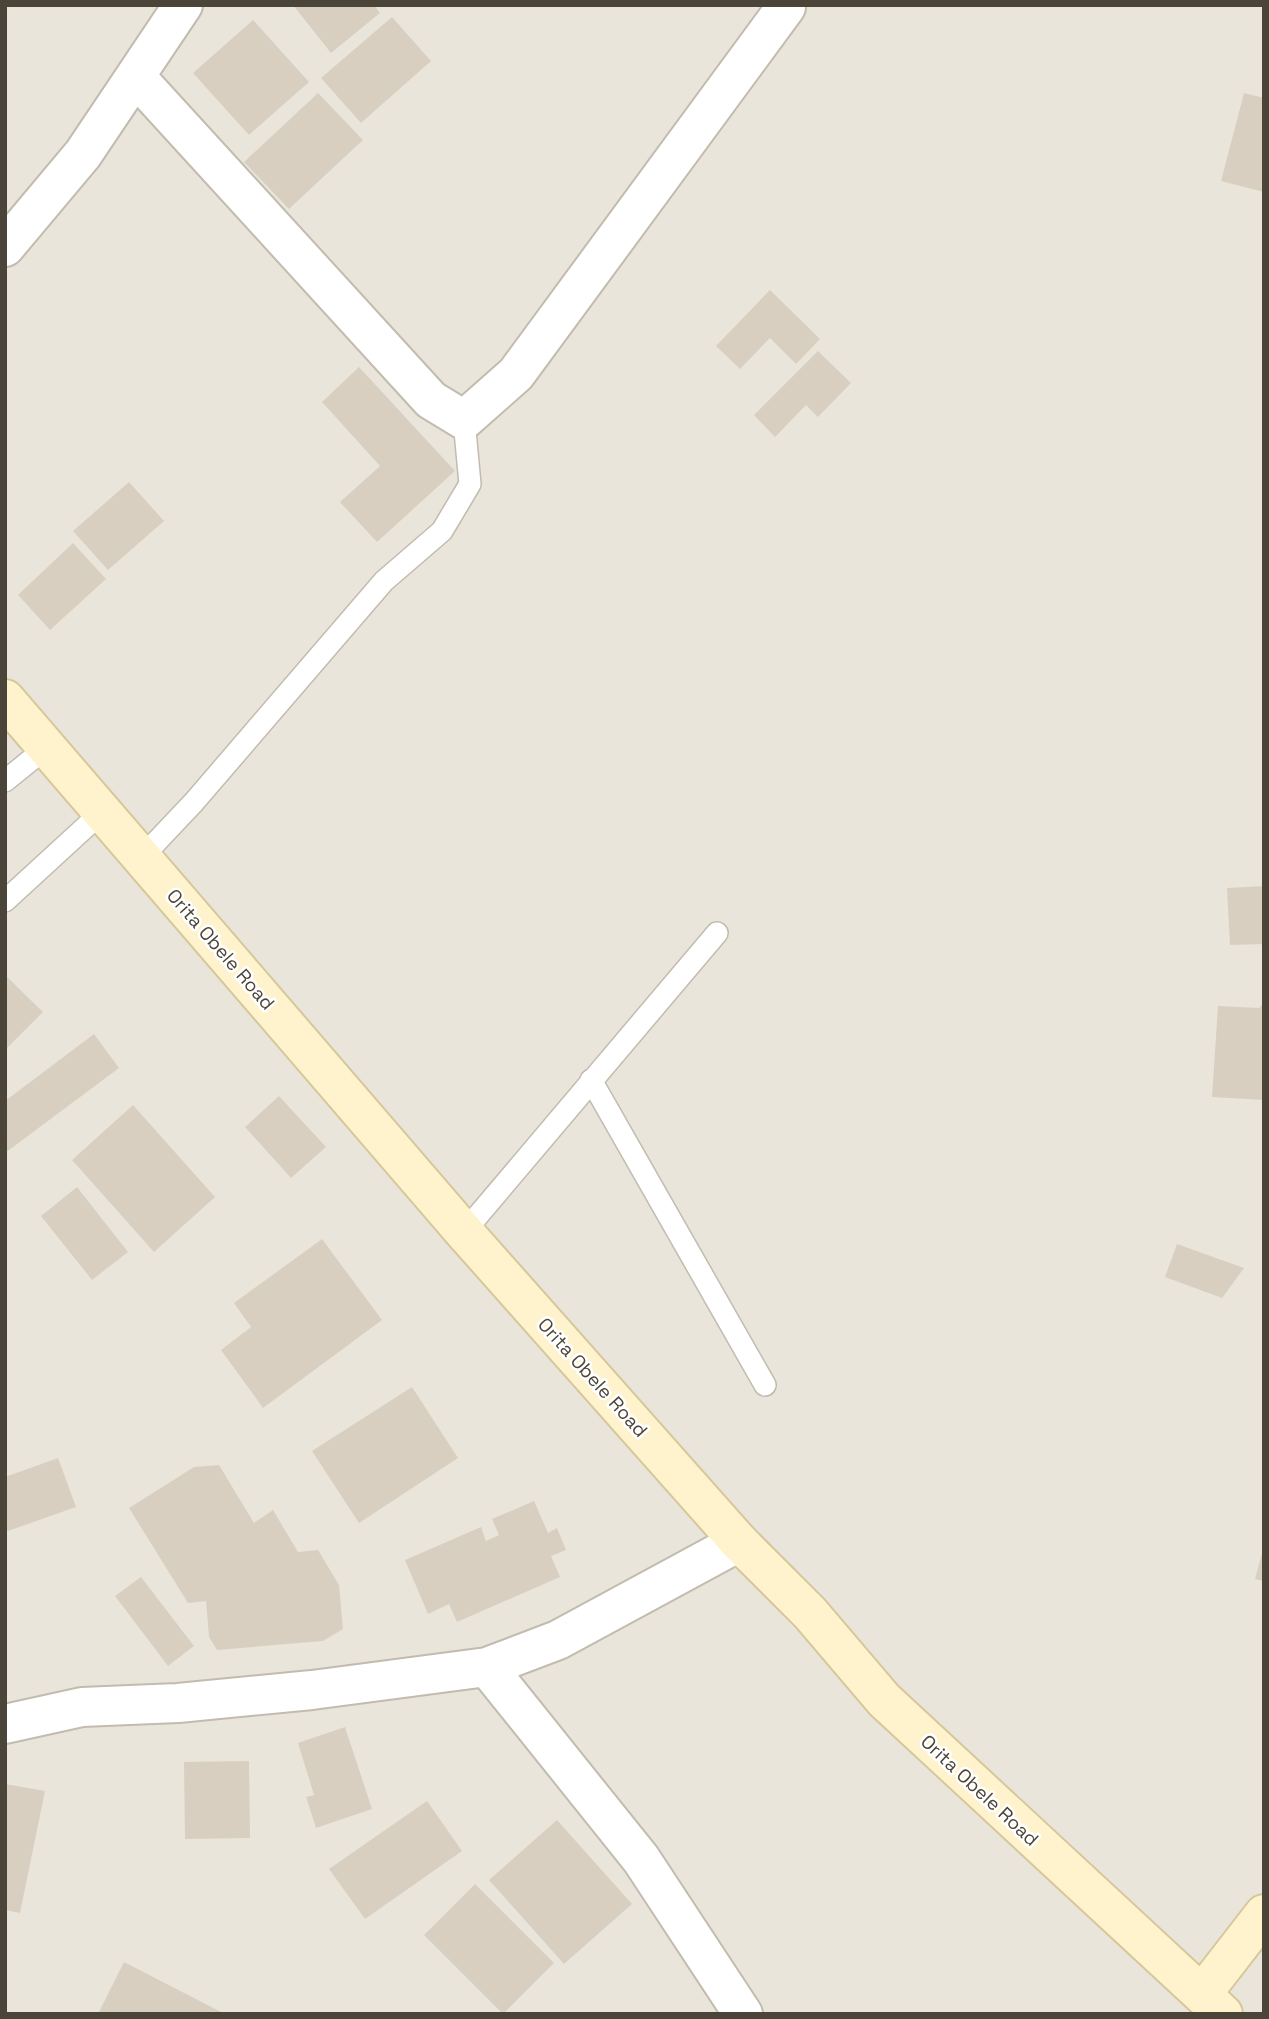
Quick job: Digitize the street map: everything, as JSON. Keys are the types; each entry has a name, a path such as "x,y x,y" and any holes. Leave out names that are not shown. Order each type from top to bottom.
{"main road":[{"name":"Orita Obele Road","path":"5,699 464,1232 739,1542 810,1614 884,1700 1212,2004"},
{"path":"1212,2004 1264,1914"}],"street":[{"path":"5,247 83,154 183,5"},
{"path":"136,77 431,400 464,420 516,374 786,7"},
{"path":"5,1724 82,1707 178,1703 487,1667 558,1640 739,1542"},
{"path":"487,1667 641,1859 743,2014"}],"lane":[{"path":"142,857 194,802 384,581 442,531 470,484 464,420"},
{"path":"5,781 47,747"},
{"path":"5,901 103,811"},
{"path":"464,1232 717,933"},
{"path":"591,1080 765,1385"}],"shaded area":[{"path":"5,5 1264,5 1264,2014 5,2014"}],"building":[{"path":"293,5 374,5 380,13 331,53"},
{"path":"392,17 431,61 361,123 321,78"},
{"path":"253,20 309,82 249,135 193,73"},
{"path":"318,93 363,140 289,209 244,162"},
{"path":"1244,93 1264,98 1264,192 1221,181"},
{"path":"770,290 820,339 796,364 770,338 740,369 716,346"},
{"path":"818,351 851,383 818,417 806,405 775,437 754,415"},
{"path":"359,367 455,471 377,542 340,502 380,466 322,402"},
{"path":"129,482 164,521 108,570 73,531"},
{"path":"73,543 106,579 50,630 18,595"},
{"path":"1264,886 1264,944 1230,945 1227,888"},
{"path":"5,975 43,1012 5,1050"},
{"path":"1264,1002 1264,1100 1212,1097 1218,1006 1259,1008"},
{"path":"94,1034 119,1068 5,1153 5,1101"},
{"path":"279,1096 326,1147 291,1178 245,1127"},
{"path":"133,1105 215,1197 154,1252 72,1160"},
{"path":"77,1187 128,1252 92,1280 41,1216"},
{"path":"322,1239 382,1320 263,1408 221,1350 251,1327 234,1303"},
{"path":"1177,1244 1244,1268 1222,1298 1165,1277"},
{"path":"412,1387 458,1458 359,1523 312,1451"},
{"path":"58,1458 76,1507 5,1532 5,1477"},
{"path":"219,1465 254,1523 273,1510 298,1552 318,1550 339,1585 343,1629 323,1641 217,1650 209,1637 206,1601 188,1603 129,1508 194,1467"},
{"path":"534,1501 548,1533 557,1528 566,1550 551,1556 560,1577 457,1622 449,1604 428,1614 405,1560 481,1527 486,1541 499,1535 492,1519"},
{"path":"1264,1550 1264,1581 1255,1579"},
{"path":"141,1577 194,1646 168,1666 115,1596"},
{"path":"345,1727 372,1809 316,1828 306,1797 314,1795 298,1743"},
{"path":"249,1761 250,1838 185,1839 184,1762"},
{"path":"5,1784 45,1791 20,1913 5,1910"},
{"path":"427,1801 462,1851 365,1919 329,1869"},
{"path":"557,1820 632,1904 564,1964 489,1880"},
{"path":"475,1884 554,1963 503,2014 424,1935"},
{"path":"124,1962 225,2014 98,2014"}]}
